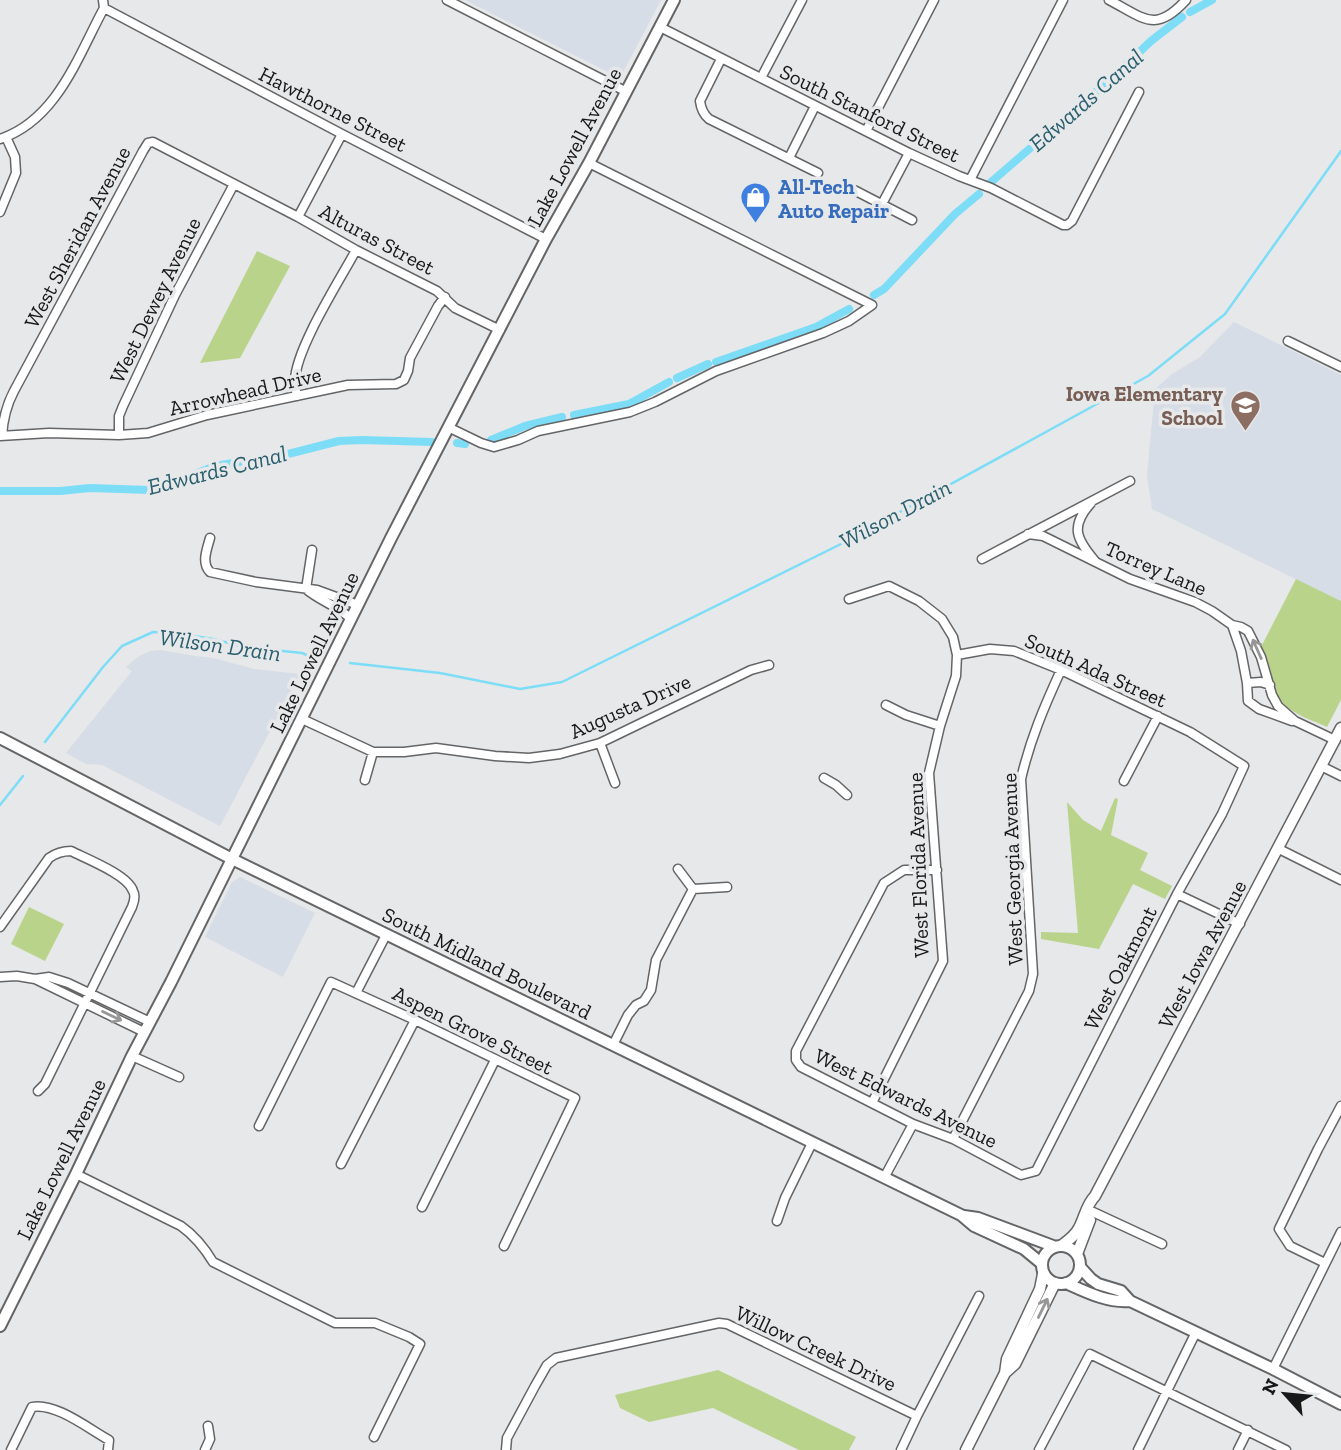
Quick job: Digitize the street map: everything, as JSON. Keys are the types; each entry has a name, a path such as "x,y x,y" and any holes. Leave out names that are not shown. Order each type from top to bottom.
{"main road":[{"name":"Lake Lowell Avenue","path":"0,1326 358,605 546,239 674,0"},
{"name":"South Midland Boulevard","path":"0,738 232,859 961,1215 974,1226 1024,1248 1042,1269"},
{"name":"South Midland Boulevard","path":"961,1215 978,1218 1058,1246"},
{"path":"1130,1301 1119,1302 1047,1279 1042,1269 1043,1255 1047,1250 1058,1246 1072,1249 1077,1254 1080,1266 1098,1284 1121,1291 1130,1301 1341,1404"},
{"path":"1060,1283 1075,1278 1080,1266"}],"street":[{"path":"447,0 625,91"},
{"path":"761,78 802,0"},
{"path":"866,131 934,0"},
{"path":"970,180 1063,0"},
{"path":"1109,0 1151,21 1162,20 1186,0"},
{"path":"0,212 16,173 15,157 3,138 30,124 49,106 68,76 103,4"},
{"name":"Hawthorne Street","path":"103,4 342,134 546,239"},
{"name":"South Stanford Street","path":"660,27 909,153 991,188 1067,225 1139,92"},
{"path":"720,59 700,101 703,114 818,173"},
{"path":"789,158 815,106"},
{"path":"298,217 342,134"},
{"name":"West Sheridan Avenue","path":"1,436 3,418 10,399 148,144 153,142 234,184"},
{"path":"882,204 909,153"},
{"path":"450,428 494,447 538,431 630,412 716,371 823,333 872,306 589,163"},
{"name":"Alturas Street","path":"234,184 437,291 455,308 500,330"},
{"name":"West Dewey Avenue","path":"119,435 119,416 123,406 175,295 234,184"},
{"path":"854,190 912,220"},
{"path":"297,396 296,373 306,344 356,250"},
{"name":"Arrowhead Drive","path":"1,436 148,433 207,415 348,385 396,384 404,380 416,347 445,297"},
{"path":"1288,341 1341,367"},
{"path":"982,559 1130,481"},
{"path":"1096,498 1083,512 1077,525 1081,542 1098,564"},
{"name":"Torrey Lane","path":"1028,534 1043,536 1130,579 1195,602 1232,625 1241,626 1248,631 1261,657 1272,695 1278,705 1295,721 1335,740"},
{"path":"210,538 205,561 206,569 210,572 256,582 317,590 358,605"},
{"path":"306,589 312,550"},
{"path":"849,599 889,586 919,601 942,619 953,636 957,655"},
{"path":"306,589 351,619"},
{"path":"1232,625 1241,651 1248,701 1271,714 1295,721"},
{"name":"South Ada Street","path":"957,655 990,649 1014,651 1061,670 1191,732 1230,757"},
{"name":"West Florida Avenue","path":"872,1103 943,961 929,773 956,676 957,655"},
{"name":"Augusta Drive","path":"302,719 373,752 436,748 529,758 560,754 600,743 751,670 769,665"},
{"name":"West Georgia Avenue","path":"953,1139 1029,991 1034,974 1021,779 1037,722 1061,670"},
{"path":"1247,683 1261,682 1270,685"},
{"path":"886,705 940,726"},
{"path":"1124,781 1158,716"},
{"name":"West Iowa Avenue","path":"1058,1246 1073,1238 1080,1228 1090,1202 1096,1196 1341,728"},
{"path":"600,743 615,783"},
{"path":"365,780 373,752"},
{"name":"West Oakmont","path":"1005,1167 1021,1175 1036,1171 1177,894 1222,814 1244,766 1230,757"},
{"path":"1321,766 1341,776"},
{"path":"824,778 846,795"},
{"path":"1279,849 1341,880"},
{"path":"0,927 56,853 71,851 123,878 133,890 135,898 45,1084 38,1091"},
{"path":"678,869 693,889"},
{"name":"West Edwards Avenue","path":"937,870 904,870 884,883 796,1051 796,1060 802,1067 913,1124 953,1139 1005,1167"},
{"path":"693,889 727,887"},
{"path":"613,1045 628,1014 644,1001 652,990 656,960 693,889"},
{"path":"1177,894 1240,924"},
{"path":"356,993 386,935"},
{"path":"0,977 49,977 89,993 147,1027"},
{"path":"35,979 46,986 147,1027"},
{"name":"Aspen Grove Street","path":"259,1126 331,982 575,1098 504,1246"},
{"path":"341,1164 415,1020"},
{"path":"132,1056 179,1077"},
{"path":"422,1207 495,1060"},
{"path":"1325,1263 1290,1246 1279,1229 1341,1106"},
{"path":"884,1178 913,1124"},
{"path":"777,1221 785,1198 812,1143"},
{"path":"76,1174 181,1226 204,1246 213,1262 335,1323 375,1323 420,1344 374,1437"},
{"name":"West Iowa Avenue","path":"1077,1254 1096,1205 1096,1196"},
{"path":"1093,1212 1161,1244"},
{"path":"1273,1369 1341,1232"},
{"path":"967,1450 1005,1373 1007,1359 1039,1291 1042,1269"},
{"path":"1005,1373 1015,1364 1060,1283"},
{"path":"901,1450 979,1296"},
{"name":"Willow Creek Drive","path":"506,1450 508,1438 535,1386 547,1365 556,1358 719,1323 736,1328 917,1416"},
{"path":"1138,1450 1196,1332"},
{"path":"1040,1450 1090,1354 1286,1450"},
{"path":"11,1450 32,1407 40,1405 54,1409 109,1440 108,1450"},
{"path":"205,1450 210,1440 208,1426"},
{"path":"1238,1450 1248,1430"}],"shaded area":[{"path":"465,0 661,0 620,78"},
{"name":"Iowa Elementary School","path":"1234,322 1341,375 1341,601 1152,509 1147,475 1155,389 1172,374 1200,357"},
{"path":"161,650 213,658 254,669 300,674 220,826 102,765 86,764 66,753 132,671 126,667 139,656"},
{"path":"240,877 315,913 283,977 205,937 232,882"}],"green space":[{"path":"257,251 290,266 240,358 200,363"},
{"path":"1296,579 1341,601 1341,700 1327,727 1296,713 1282,702 1274,687 1261,647"},
{"path":"1115,798 1118,799 1111,835 1148,853 1140,870 1172,886 1165,899 1133,884 1099,949 1041,939 1041,932 1078,933 1067,802 1083,820 1101,831"},
{"path":"29,907 64,924 45,961 11,944"},
{"path":"718,1370 856,1437 849,1450 799,1450 713,1408 649,1422 620,1408 615,1395"}],"waterway":[{"name":"Edwards Canal","path":"1190,12 1212,0"},
{"name":"Edwards Canal","path":"990,183 1151,41 1182,17"},
{"name":"Wilson Drain","path":"350,663 440,673 520,689 562,682 845,542 1148,376 1225,314 1341,151"},
{"name":"Edwards Canal","path":"874,295 884,289 955,214 979,194"},
{"name":"Edwards Canal","path":"716,362 816,327 849,309"},
{"name":"Edwards Canal","path":"677,378 708,364"},
{"name":"Edwards Canal","path":"574,415 629,404 669,382"},
{"name":"Edwards Canal","path":"491,440 525,426 562,417"},
{"name":"Edwards Canal","path":"0,491 90,488 149,490 215,466 288,454 339,441 432,442"},
{"name":"Edwards Canal","path":"457,443 465,444"},
{"name":"Wilson Drain","path":"45,742 122,646 153,632 302,653 316,659"},
{"name":"Wilson Drain","path":"0,805 23,776"}],"place":[{"name":"All-Tech Auto Repair","path":"755,225"},
{"name":"Iowa Elementary School","path":"1246,432"}]}
